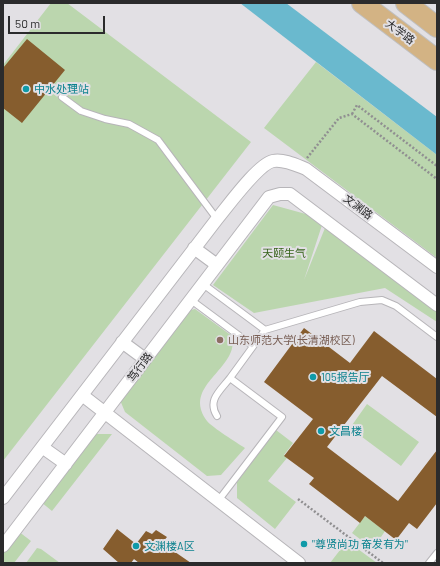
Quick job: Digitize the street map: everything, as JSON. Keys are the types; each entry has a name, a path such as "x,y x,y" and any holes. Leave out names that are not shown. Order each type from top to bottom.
{"main road":[{"name":"大学路","path":"362,3 437,60"},
{"path":"406,3 437,27"}],"street":[{"name":"文渊路","path":"217,219 251,177 273,161 291,162 300,166 437,266"},
{"name":"笃行路","path":"3,546 269,197 280,194 290,194 437,305"},
{"path":"3,498 217,219"},
{"path":"194,248 217,265"},
{"path":"122,342 145,360"},
{"path":"82,395 293,561"},
{"path":"42,447 66,464"}],"lane":[{"path":"62,97 81,111 104,119 129,124 158,140 217,219"},
{"path":"203,284 265,330"},
{"path":"191,300 253,346"},
{"path":"217,416 213,409 213,402 265,330 360,302 382,300 396,306 437,337"},
{"path":"218,501 282,418 230,378"},
{"path":"429,563 437,552"}],"path":[{"path":"300,166 340,118 352,114 357,105 437,166"},
{"path":"352,114 437,179"},
{"path":"298,499 383,563"}],"green space":[{"path":"51,3 67,3 251,142 3,461 3,65"},
{"path":"316,62 437,155 437,258 264,128"},
{"name":"天颐生气","path":"273,205 324,219 304,280 329,218 437,306 437,322 385,288 254,313 213,285"},
{"path":"195,309 232,336 232,350 225,362 206,385 200,402 202,411 207,421 219,431 245,448 221,475 207,476 125,412 120,400 187,311"},
{"path":"367,404 419,442 401,466 350,428"},
{"path":"276,430 293,443 284,455 287,458 268,481 296,502 275,529 237,498 237,482"},
{"path":"97,434 112,434 52,511 41,502 92,436"},
{"path":"365,516 385,531 373,549 352,533"},
{"path":"18,531 31,541 14,563 3,563 3,552"},
{"path":"347,541 377,563 330,563"},
{"path":"37,548 41,549 60,563 26,563"}],"water":[{"path":"240,3 286,3 437,117 437,155"}],"building":[{"name":"中水处理站","path":"27,39 65,70 22,123 3,108 3,68"},
{"name":"文昌楼","path":"304,328 350,363 374,331 437,379 437,417 382,376 327,447 398,501 437,450 437,503 417,529 409,523 396,540 365,516 360,523 309,484 314,478 284,456 313,419 264,382"},
{"name":"文渊楼A区","path":"117,529 136,544 146,531 152,534 156,530 167,537 162,543 191,563 139,563 134,559 131,563 119,563 103,549"}],"place":[{"name":"中水处理站","path":"26,89"},
{"name":"山东师范大学(长清湖校区)","path":"220,340"},
{"name":"105报告厅","path":"313,377"},
{"name":"文昌楼","path":"321,431"},
{"name":"\"尊贤尚功 奋发有为\"","path":"304,544"},
{"name":"文渊楼A区","path":"136,546"}]}
